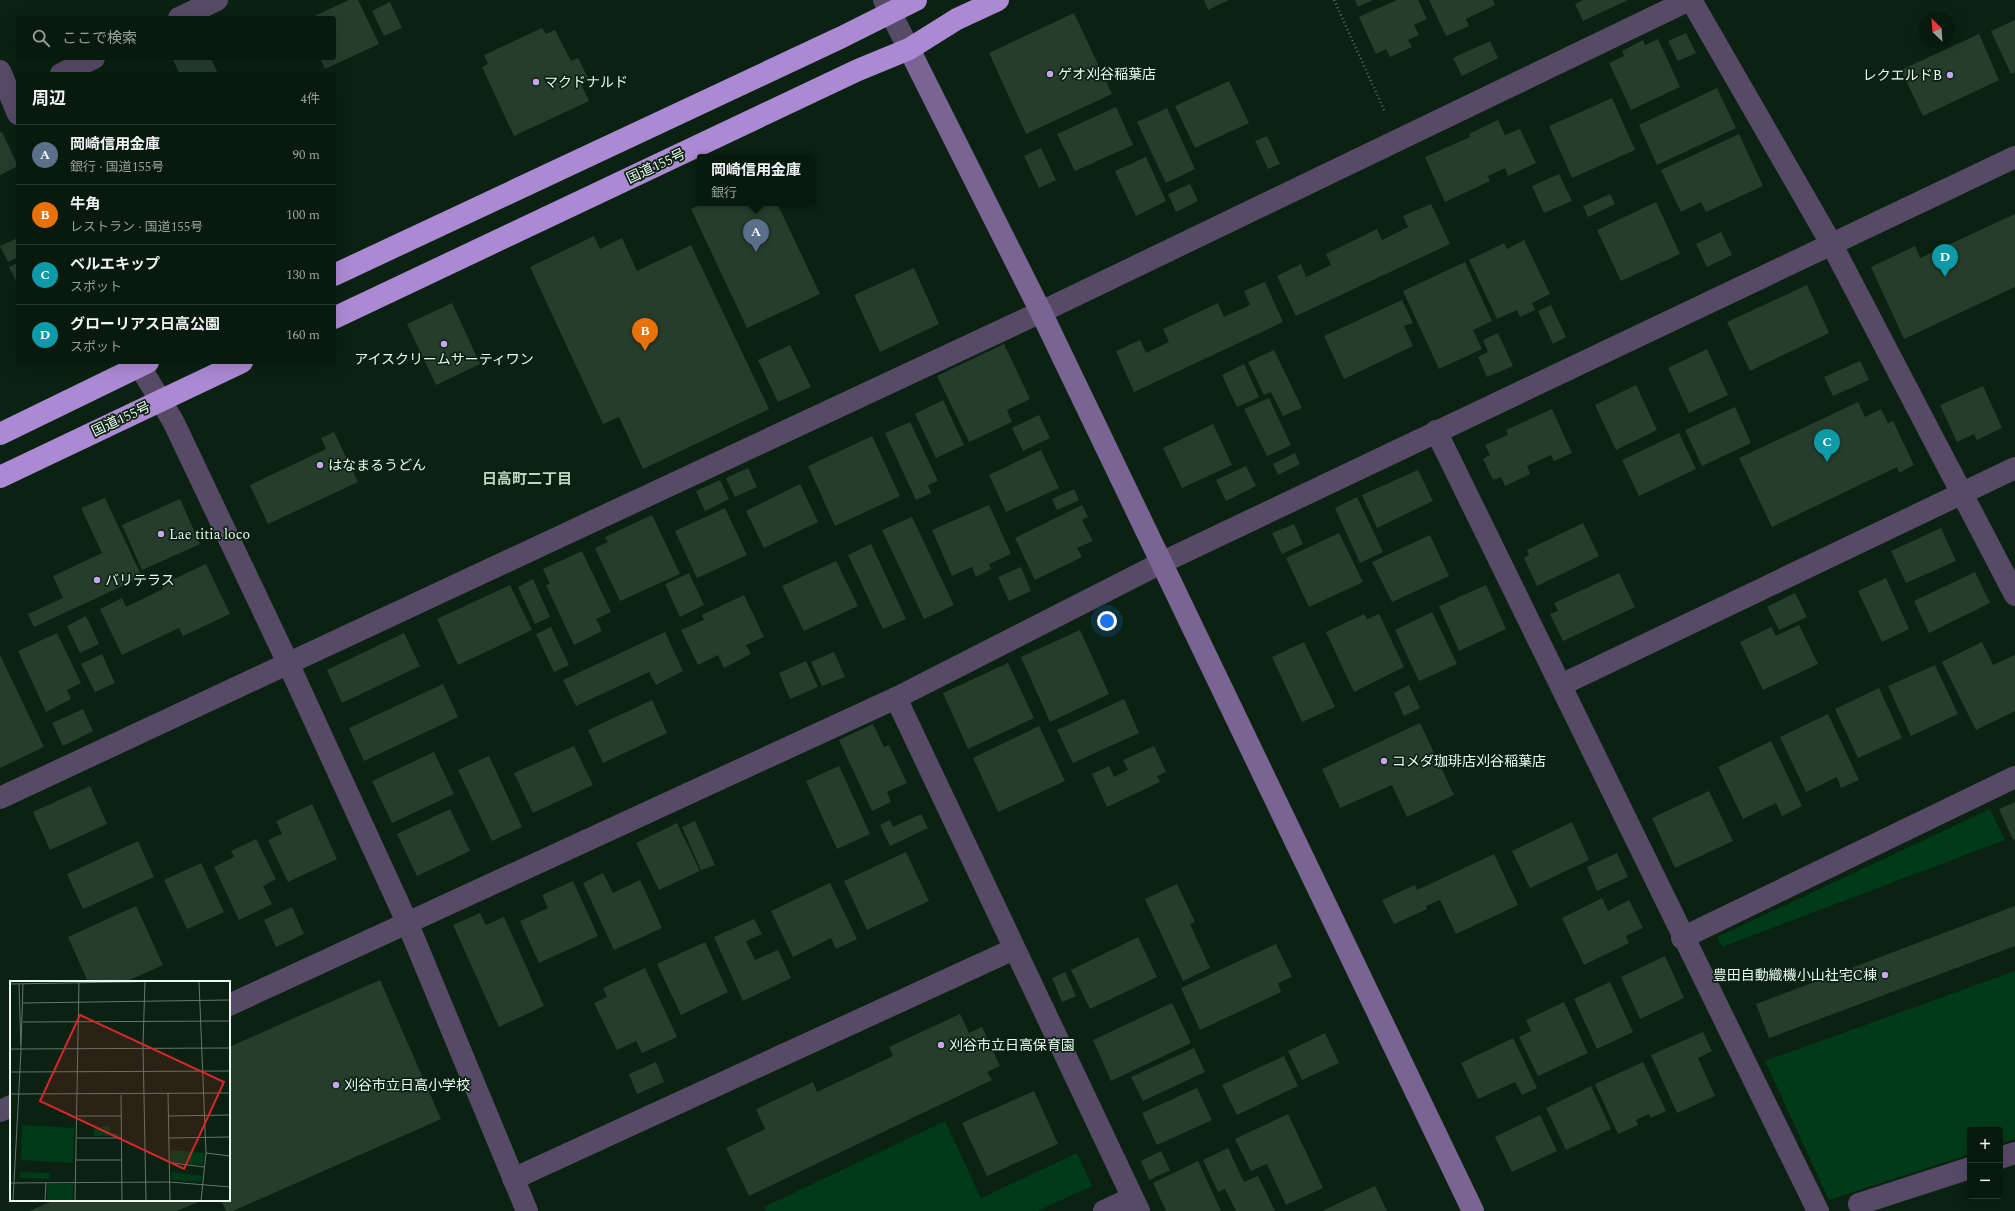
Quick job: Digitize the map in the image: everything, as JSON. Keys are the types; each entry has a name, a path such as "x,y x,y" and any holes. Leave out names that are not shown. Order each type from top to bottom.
{"highway":[{"path":"336,274 887,7 916,0"},
{"name":"国道155号","path":"336,317 858,70 909,49 957,19 998,0"},
{"path":"0,434 140,364"},
{"name":"国道155号","path":"0,477 238,364"}],"street":[{"path":"183,16 217,0"},
{"path":"0,798 1041,312 1690,0 1832,245 2015,595"},
{"path":"887,7 1041,312 1473,1211"},
{"path":"64,72 90,60"},
{"path":"0,71 12,102"},
{"path":"230,1005 896,698 1161,563 2015,157"},
{"path":"143,364 162,400 288,663 407,922 527,1211"},
{"path":"1436,432 1561,685 1682,938 1818,1211"},
{"path":"1561,685 2015,468"},
{"path":"896,698 1136,1204 1104,1211"},
{"path":"1682,938 2015,777"},
{"path":"513,1179 1014,949"},
{"path":"0,1112 10,1107"},
{"path":"2003,1157 2015,1153"},
{"path":"1859,1204 1967,1169"}],"path":[{"path":"1334,0 1398,140"}],"green space":[{"path":"1990,809 2005,840 1722,947 1717,937"},
{"path":"2015,971 2015,1139 2003,1143 2003,1127 1967,1127 1967,1155 1829,1200 1765,1061"},
{"path":"945,1121 981,1198 1077,1153 1092,1186 1038,1211 766,1211 764,1207"}],"building":[{"path":"349,0 358,0 379,44 325,69 321,60 336,60 336,16 314,16"},
{"path":"1204,0 1229,0 1208,10"},
{"path":"1355,0 1373,0 1358,7"},
{"path":"1397,0 1418,0 1427,19 1414,25 1419,35 1408,40 1412,47 1390,57 1386,49 1376,54 1359,17"},
{"path":"1429,0 1493,0 1495,5 1466,19 1469,26 1446,36"},
{"path":"1583,0 1628,0 1583,21 1575,4"},
{"path":"390,2 402,28 384,36 372,11"},
{"path":"1074,13 1112,94 1026,134 989,53"},
{"path":"2015,20 2015,72 2011,74 1991,31"},
{"path":"542,28 546,34 555,30 571,61 578,58 589,80 581,84 589,101 514,136 482,67 488,64 484,55"},
{"path":"1686,33 1696,53 1678,61 1668,41"},
{"name":"レクエルドB","path":"1979,34 1999,80 1923,116 1901,70 1949,48 1955,48 1955,45"},
{"path":"1658,39 1680,87 1631,110 1609,63 1624,56 1622,51 1643,40 1645,45"},
{"path":"1490,41 1498,58 1462,76 1453,58"},
{"path":"173,60 212,60 217,72 179,72"},
{"path":"1229,81 1249,123 1195,148 1175,106"},
{"path":"1717,88 1736,128 1657,165 1639,125"},
{"path":"1612,98 1635,150 1572,178 1549,126"},
{"path":"1116,107 1133,145 1075,171 1057,134"},
{"path":"1167,108 1195,169 1166,183 1137,122"},
{"path":"1498,120 1505,135 1520,129 1536,163 1508,176 1505,168 1488,176 1490,181 1445,202 1425,157 1470,137 1469,134"},
{"path":"2,132 16,162 16,167 0,175 0,133"},
{"path":"1739,134 1763,186 1706,212 1701,202 1681,212 1661,170"},
{"path":"1267,136 1280,164 1268,169 1255,141"},
{"path":"1041,148 1056,180 1039,188 1024,156"},
{"path":"1146,157 1166,201 1136,216 1115,171"},
{"path":"1559,174 1572,201 1544,213 1532,186"},
{"path":"1190,184 1198,201 1176,212 1168,194"},
{"path":"1610,194 1615,204 1588,217 1583,206"},
{"path":"1656,202 1680,254 1621,281 1597,230"},
{"path":"1431,204 1450,244 1296,316 1277,276 1301,264 1306,277 1331,265 1326,254 1377,229 1382,240 1408,227 1403,216"},
{"path":"698,206 778,206 820,294 747,328 691,209"},
{"path":"2015,214 2015,287 1904,339 1871,267 1915,246 1920,258"},
{"path":"1721,232 1732,255 1707,267 1696,244"},
{"path":"594,236 600,249 622,238 637,271 691,245 769,409 643,469 619,417 603,424 530,267"},
{"path":"16,239 16,258 8,262 0,246"},
{"path":"1524,240 1550,294 1532,303 1535,310 1520,317 1517,310 1497,319 1469,260 1504,243 1507,249"},
{"path":"1465,262 1492,321 1473,330 1482,349 1439,369 1403,291"},
{"path":"16,264 16,281 9,267"},
{"path":"914,268 939,324 880,352 854,295"},
{"path":"1265,282 1283,322 1134,392 1116,351 1140,340 1146,353 1169,342 1163,329 1218,303 1224,317 1250,305 1244,291"},
{"path":"1807,285 1829,333 1750,371 1727,322"},
{"path":"1402,300 1413,323 1404,326 1413,346 1344,379 1324,336"},
{"name":"アイスクリームサーティワン","path":"452,303 480,364 436,385 407,324"},
{"path":"1551,305 1566,337 1553,344 1538,311"},
{"path":"1498,333 1513,366 1487,377 1478,357 1488,352 1483,340"},
{"path":"1004,344 1030,399 1007,410 1012,422 969,442 937,376"},
{"path":"790,345 811,387 778,402 758,360"},
{"path":"1707,349 1728,395 1689,413 1668,368"},
{"path":"1274,350 1302,408 1283,416 1271,392 1264,395 1248,362"},
{"path":"1860,361 1869,380 1833,396 1824,377"},
{"path":"1244,364 1259,397 1237,407 1222,375"},
{"path":"1636,385 1657,430 1616,450 1595,405"},
{"path":"1983,386 2002,428 1977,440 1974,434 1957,442 1940,405"},
{"path":"1269,398 1291,445 1267,456 1244,409"},
{"path":"943,400 964,445 936,458 915,414"},
{"path":"1858,402 1865,417 1881,409 1888,423 1893,421 1914,465 1899,473 1897,467 1772,527 1739,458"},
{"path":"1735,407 1751,443 1702,466 1685,430"},
{"path":"1552,409 1572,453 1554,461 1551,455 1527,466 1530,474 1505,486 1501,477 1493,480 1483,459 1490,455 1485,445 1508,435 1506,430"},
{"path":"1039,415 1050,438 1023,451 1012,428"},
{"path":"910,422 938,481 928,485 931,493 916,500 885,433"},
{"path":"1213,424 1232,465 1182,488 1163,448"},
{"name":"はなまるうどん","path":"334,432 358,482 268,524 250,485 326,449 321,438"},
{"path":"1679,433 1696,469 1639,496 1622,460"},
{"path":"872,436 900,496 835,526 808,466"},
{"path":"1041,450 1059,488 1006,512 989,475"},
{"path":"1295,453 1300,464 1278,475 1273,464"},
{"path":"1246,466 1256,486 1226,501 1216,480"},
{"path":"748,468 757,487 735,497 726,478"},
{"path":"1418,470 1433,501 1377,528 1362,495"},
{"path":"720,480 729,499 705,511 696,491"},
{"path":"800,484 818,522 764,548 746,511"},
{"path":"1074,489 1079,500 1057,510 1052,499"},
{"path":"1357,497 1383,552 1360,563 1335,508"},
{"path":"105,498 142,577 34,627 28,614 63,598 53,576 102,553 81,508"},
{"name":"Lae titia loco","path":"180,499 200,544 142,570 122,525"},
{"path":"989,505 1011,554 989,564 991,569 976,577 972,567 952,576 932,530"},
{"path":"1082,505 1088,517 1082,520 1093,541 1077,548 1082,557 1035,580 1015,538"},
{"path":"725,508 747,555 697,578 675,531"},
{"path":"652,515 680,574 620,601 595,548 608,542 605,537"},
{"path":"912,517 954,605 924,619 882,530"},
{"path":"1583,523 1599,556 1537,586 1524,558 1529,555 1527,550"},
{"path":"1294,524 1303,544 1282,554 1272,533"},
{"path":"1941,528 1956,561 1906,583 1891,551"},
{"path":"1339,533 1363,582 1309,607 1286,558"},
{"path":"1430,535 1449,576 1392,602 1372,562"},
{"path":"871,544 906,619 883,629 848,555"},
{"path":"582,551 611,612 596,619 602,631 574,645 546,585 550,584 543,569"},
{"path":"836,561 858,606 804,631 782,586"},
{"path":"206,564 230,614 183,636 179,628 122,655 100,609 122,598 126,607 163,589 161,585"},
{"path":"1021,567 1031,591 1009,601 998,577"},
{"path":"1975,572 1990,603 1929,633 1914,601"},
{"path":"689,573 704,605 680,617 665,584"},
{"path":"1619,573 1635,607 1563,641 1550,614 1558,611 1554,603"},
{"path":"1886,578 1909,629 1882,642 1858,591"},
{"path":"533,579 550,617 535,624 518,587"},
{"path":"510,585 532,630 458,665 437,619"},
{"path":"1486,585 1506,629 1459,651 1439,606"},
{"path":"1795,593 1807,617 1779,630 1767,607"},
{"path":"744,595 764,637 746,645 751,654 724,668 718,655 698,665 681,630 704,620 702,615"},
{"path":"1432,612 1457,664 1419,681 1395,630"},
{"path":"1364,614 1367,619 1379,614 1404,667 1354,692 1326,632"},
{"path":"86,616 99,644 80,653 67,626"},
{"path":"1799,625 1818,664 1763,690 1740,642 1771,627 1776,636"},
{"path":"551,627 569,665 554,672 536,634"},
{"path":"1080,630 1109,694 1050,722 1021,657"},
{"path":"665,632 683,671 656,685 649,672 576,706 563,680"},
{"path":"57,633 81,683 67,690 71,699 46,712 18,651"},
{"path":"404,633 420,666 342,703 327,670"},
{"path":"1304,642 1335,707 1302,722 1272,657"},
{"path":"1982,642 1993,665 2015,655 2015,711 1976,730 1942,662"},
{"path":"834,652 845,677 822,686 811,662"},
{"path":"102,654 115,683 95,692 81,664"},
{"path":"0,655 44,747 0,768"},
{"path":"806,661 818,687 790,699 779,673"},
{"path":"1008,663 1034,718 968,749 943,693"},
{"path":"1935,665 1958,714 1911,736 1888,686"},
{"path":"443,684 458,717 364,761 349,728"},
{"path":"1409,685 1420,708 1404,716 1394,693"},
{"path":"1879,688 1902,738 1858,758 1835,709"},
{"path":"1124,699 1139,733 1073,763 1057,730"},
{"path":"652,700 667,733 603,763 588,730"},
{"path":"83,709 93,731 63,746 52,723"},
{"path":"1828,714 1859,780 1841,788 1837,777 1806,792 1780,737"},
{"path":"1420,723 1454,795 1407,817 1392,785 1340,808 1322,769"},
{"path":"873,724 884,747 889,745 907,783 887,792 891,802 872,811 839,740"},
{"path":"1039,726 1065,781 998,812 973,758"},
{"path":"1771,741 1802,806 1782,816 1776,803 1743,819 1718,767"},
{"path":"574,746 593,785 533,813 514,773"},
{"path":"1154,746 1166,772 1157,776 1160,782 1107,807 1092,774 1109,766 1114,777 1128,770 1123,760"},
{"path":"434,752 454,794 392,823 372,781"},
{"path":"489,756 522,827 492,841 458,770"},
{"path":"839,766 870,834 837,849 806,781"},
{"path":"90,786 107,824 50,850 33,812"},
{"path":"1709,791 1733,841 1675,868 1652,818"},
{"path":"2015,802 2015,839 2013,840 1999,809"},
{"path":"312,804 337,859 288,882 268,840 282,834 276,821"},
{"path":"450,809 470,851 417,876 397,834"},
{"path":"921,814 928,828 890,846 880,825 890,820 893,827"},
{"path":"695,821 715,865 701,870 682,827"},
{"path":"1572,822 1589,860 1530,888 1512,851"},
{"path":"677,823 700,871 659,890 636,843"},
{"path":"256,839 276,879 263,886 272,904 239,920 214,867 234,857 231,851"},
{"path":"138,841 154,877 83,909 67,874"},
{"path":"906,852 929,901 867,930 844,881"},
{"path":"1617,853 1628,877 1597,891 1587,867"},
{"path":"1494,854 1518,905 1456,934 1440,900 1426,906 1427,909 1394,924 1382,900 1415,885 1417,890"},
{"path":"201,863 224,912 187,929 164,880"},
{"path":"603,873 613,893 640,880 662,928 614,950 583,883"},
{"path":"573,881 598,936 539,963 520,921 548,908 542,895"},
{"path":"830,883 857,939 836,949 831,938 793,957 771,911"},
{"path":"1177,884 1195,922 1190,924 1210,968 1183,981 1145,899"},
{"path":"1602,898 1608,911 1629,900 1643,928 1626,936 1629,943 1584,965 1562,918"},
{"path":"136,906 163,965 127,981 88,981 68,937"},
{"name":"豊田自動織機小山社宅C棟","path":"2015,906 2015,946 1769,1038 1756,1004"},
{"path":"292,907 304,934 276,947 264,920"},
{"path":"480,913 486,925 504,917 544,1006 499,1027 453,925"},
{"path":"754,919 762,934 746,941 755,960 778,950 791,978 743,1001 714,937"},
{"path":"1138,937 1157,977 1090,1009 1071,970"},
{"path":"705,942 728,992 681,1015 657,964"},
{"path":"1276,944 1292,977 1278,983 1281,992 1200,1030 1181,988"},
{"path":"1665,956 1684,998 1640,1019 1621,977"},
{"path":"645,968 677,1037 642,1053 636,1041 617,1050 594,1003 607,997 603,988"},
{"path":"1065,972 1076,996 1062,1002 1052,978"},
{"path":"380,980 441,1119 233,1211 226,1211 221,1201 230,1201 230,1047"},
{"path":"1610,982 1633,1032 1597,1049 1574,999"},
{"path":"1564,1002 1588,1053 1538,1076 1519,1037 1531,1031 1526,1020"},
{"path":"1172,1003 1191,1043 1111,1081 1093,1040"},
{"path":"960,1014 969,1033 982,1027 1000,1066 987,1072 992,1080 749,1196 726,1148 765,1129 756,1109 813,1082 817,1092 893,1056 889,1047"},
{"path":"1703,1032 1712,1051 1698,1058 1715,1096 1677,1113 1651,1055"},
{"path":"1325,1033 1339,1063 1302,1080 1288,1051"},
{"path":"1513,1038 1537,1088 1522,1095 1515,1082 1478,1099 1461,1063"},
{"path":"1194,1048 1205,1072 1143,1101 1131,1077"},
{"path":"1284,1056 1298,1086 1237,1115 1222,1085"},
{"path":"656,1062 664,1082 637,1094 629,1074"},
{"path":"1643,1062 1666,1111 1651,1118 1649,1114 1636,1120 1638,1125 1618,1134 1595,1084"},
{"path":"1591,1086 1611,1129 1566,1150 1546,1108"},
{"path":"1197,1088 1212,1120 1157,1145 1142,1113"},
{"path":"1034,1091 1058,1144 987,1176 962,1123"},
{"path":"1288,1114 1323,1188 1286,1205 1267,1164 1251,1171 1235,1139"},
{"path":"1540,1115 1557,1151 1512,1172 1495,1137"},
{"path":"1228,1148 1244,1182 1258,1176 1275,1211 1236,1211 1225,1189 1218,1192 1203,1160"},
{"path":"1161,1151 1170,1170 1149,1180 1141,1161"},
{"path":"1198,1161 1221,1211 1166,1211 1153,1183"},
{"path":"1375,1186 1387,1211 1322,1211"},
{"path":"53,1201 201,1201 177,1211 29,1211"}],"place":[{"name":"ゲオ刈谷稲葉店","path":"1050,74"},
{"name":"レクエルドB","path":"1950,75"},
{"name":"マクドナルド","path":"536,82"},
{"name":"岡崎信用金庫","path":"756,252"},
{"name":"グローリアス日高公園","path":"1945,277"},
{"name":"アイスクリームサーティワン","path":"444,344"},
{"name":"牛角","path":"645,351"},
{"name":"ベルエキップ","path":"1827,462"},
{"name":"はなまるうどん","path":"320,465"},
{"name":"Lae titia loco","path":"161,534"},
{"name":"バリテラス","path":"97,580"},
{"name":"コメダ珈琲店刈谷稲葉店","path":"1384,761"},
{"name":"豊田自動織機小山社宅C棟","path":"1885,975"},
{"name":"刈谷市立日高保育園","path":"941,1045"},
{"name":"刈谷市立日高小学校","path":"336,1085"}],"district":[{"name":"日高町二丁目","path":"527,479"}]}
